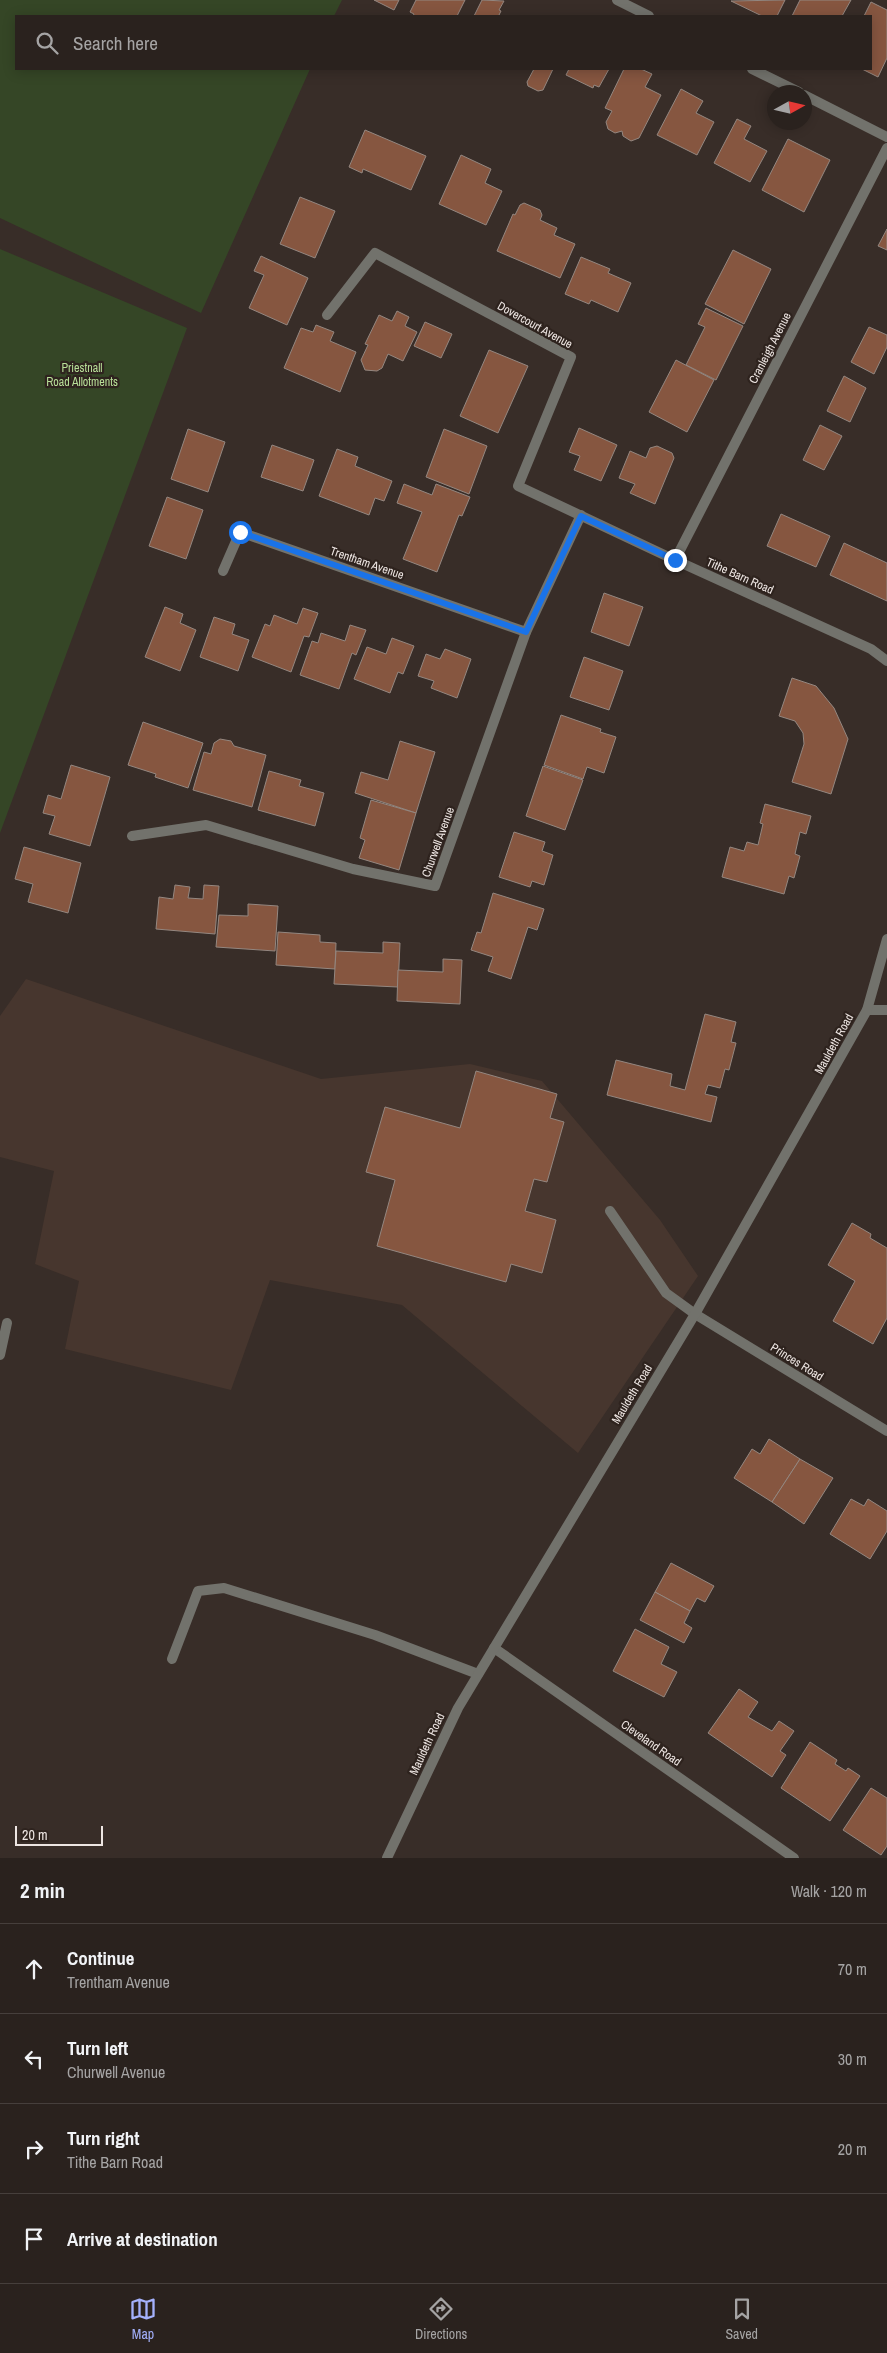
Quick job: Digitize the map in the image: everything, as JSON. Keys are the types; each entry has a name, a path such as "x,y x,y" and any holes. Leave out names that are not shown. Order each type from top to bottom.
{"street":[{"path":"617,0 647,15"},
{"path":"754,70 785,85"},
{"path":"812,99 887,137"},
{"name":"Cranleigh Avenue","path":"675,560 887,148"},
{"name":"Dovercourt Avenue","path":"327,315 375,253 571,357 518,486 581,516"},
{"name":"Tithe Barn Road","path":"581,516 871,649 887,662"},
{"name":"Churwell Avenue","path":"132,836 206,825 353,869 436,886 526,632 581,516"},
{"name":"Trentham Avenue","path":"223,571 240,532 526,632"},
{"name":"Mauldeth Road","path":"387,1858 458,1708 695,1314 867,1010 887,939"},
{"path":"867,1010 887,1010"},
{"name":"Princes Road","path":"610,1211 666,1293 695,1314 887,1430"},
{"path":"0,1355 7,1324"},
{"path":"172,1659 198,1591 224,1588 375,1635 478,1674"},
{"name":"Cleveland Road","path":"494,1648 794,1858"}],"shaded area":[{"path":"26,979 321,1079 470,1064 542,1081 660,1220 698,1276 578,1453 402,1305 270,1280 231,1390 65,1349 79,1281 35,1264 54,1171 0,1157 0,1016"}],"green space":[{"path":"0,0 342,0 334,15 15,15 15,70 310,70 201,313 0,218"},
{"name":"Priestnall Road Allotments","path":"0,249 187,328 0,833"}],"building":[{"path":"374,0 399,0 394,10"},
{"path":"416,0 465,0 458,15 414,15 410,12"},
{"path":"482,0 504,1 499,10 501,11 499,15 474,15"},
{"path":"785,0 778,15 760,15 731,1"},
{"path":"800,0 851,0 843,15 792,15"},
{"path":"871,2 887,10 887,58 878,77 864,70 872,70 872,15 864,15"},
{"path":"533,70 553,70 543,90 538,91 528,86 527,82"},
{"path":"568,70 608,70 599,87 594,85 593,88 566,75"},
{"path":"624,70 643,70 652,74 645,87 661,95 639,138 631,141 623,136 622,131 615,133 608,129 606,122 612,111 605,108"},
{"path":"681,89 703,101 696,113 714,122 697,155 657,135"},
{"path":"737,119 751,126 744,139 767,151 750,182 714,163"},
{"path":"365,130 426,156 411,190 363,169 362,173 349,167"},
{"path":"788,139 830,160 804,212 762,190"},
{"path":"461,155 491,169 485,183 502,191 486,225 439,204"},
{"path":"300,197 335,211 315,258 280,244"},
{"path":"524,203 540,210 542,215 540,220 557,228 554,235 575,244 560,278 497,251 513,214 515,215 520,205"},
{"path":"887,229 887,250 878,246"},
{"path":"733,250 771,269 744,324 705,304"},
{"path":"261,256 308,278 287,325 249,308 264,275 254,271"},
{"path":"581,257 610,269 608,273 631,283 618,312 591,300 589,304 565,294"},
{"path":"706,308 743,326 716,380 686,365 705,327 698,324"},
{"path":"397,311 409,317 405,326 417,332 403,361 388,354 382,368 377,371 365,370 361,360 368,345 365,344 379,315 392,321"},
{"path":"425,322 452,334 441,358 414,346"},
{"path":"316,325 334,332 330,341 356,352 340,392 284,368 301,328 313,332"},
{"path":"869,327 887,335 887,347 874,374 851,362"},
{"path":"489,350 528,366 498,433 460,416"},
{"path":"676,360 714,380 687,432 649,412"},
{"path":"844,376 866,388 850,422 827,411"},
{"path":"820,425 842,436 824,470 803,460"},
{"path":"579,428 617,445 601,481 574,470 580,456 569,452"},
{"path":"188,429 225,442 208,492 171,479"},
{"path":"444,429 487,446 469,494 426,477"},
{"path":"272,445 314,460 303,491 261,477"},
{"path":"657,446 672,453 674,458 655,504 630,493 635,484 619,478 630,451 646,458 650,448"},
{"path":"337,449 358,457 355,466 392,481 384,501 375,498 369,515 319,496"},
{"path":"404,484 432,495 436,484 470,497 462,516 459,515 437,572 403,559 422,512 397,503"},
{"path":"167,497 203,510 186,559 149,546"},
{"path":"781,514 830,536 816,567 767,546"},
{"path":"844,543 887,563 887,601 830,575"},
{"path":"604,593 643,607 629,646 591,632"},
{"path":"165,607 183,614 180,623 196,630 180,671 145,657"},
{"path":"303,608 318,613 309,637 304,636 291,672 252,657 265,624 270,626 274,615 297,624"},
{"path":"214,617 235,624 232,634 249,640 238,671 200,657"},
{"path":"350,625 366,630 356,655 352,653 339,689 300,675 312,641 318,643 321,633 345,641"},
{"path":"392,638 414,646 403,674 398,672 390,693 354,679 367,647 386,654"},
{"path":"445,649 471,659 457,698 431,688 434,681 418,676 426,654 440,659"},
{"path":"584,657 623,671 609,710 570,697"},
{"path":"792,678 816,686 834,708 848,739 831,794 792,782 804,744 803,733 795,721 779,716"},
{"path":"561,715 601,729 600,732 616,737 604,773 587,767 583,779 544,765"},
{"path":"143,722 203,743 188,788 155,777 156,774 128,765"},
{"path":"220,739 231,741 234,746 266,755 252,807 193,790 204,752 211,754 214,743"},
{"path":"400,741 435,752 416,813 355,793 361,772 388,780"},
{"path":"71,765 110,777 90,846 49,834 55,816 43,813 48,795 61,799"},
{"path":"543,766 583,780 565,830 526,816"},
{"path":"269,771 301,780 299,786 324,793 315,826 258,810"},
{"path":"371,800 416,813 399,870 359,858 365,840 360,838"},
{"path":"765,804 811,816 806,834 800,832 795,854 800,856 794,878 789,876 784,894 722,877 730,847 744,851 747,842 758,845 763,824 760,823"},
{"path":"514,832 545,842 542,851 553,855 544,885 532,881 530,887 499,877"},
{"path":"24,847 81,863 68,913 28,902 33,884 15,879"},
{"path":"175,885 190,887 188,898 203,899 204,885 219,886 215,934 156,929 159,897 173,899"},
{"path":"493,893 544,909 537,930 528,927 511,979 488,971 493,957 471,950 477,932 481,933"},
{"path":"248,904 278,906 275,951 216,947 219,915 248,916"},
{"path":"278,932 320,935 320,942 336,943 335,969 276,965"},
{"path":"383,942 400,943 398,987 334,984 336,951 383,953"},
{"path":"443,959 462,960 460,1004 397,1001 398,970 443,972"},
{"path":"705,1014 736,1022 731,1042 736,1043 729,1070 725,1069 720,1088 708,1085 705,1094 717,1097 711,1122 607,1095 616,1060 672,1074 670,1086 685,1090"},
{"path":"476,1071 557,1094 550,1118 564,1122 547,1182 534,1179 525,1211 556,1220 542,1273 511,1264 506,1282 377,1246 395,1180 366,1172 385,1107 460,1128"},
{"path":"852,1223 871,1234 870,1238 887,1248 887,1318 873,1344 833,1321 855,1281 828,1265"},
{"path":"769,1439 800,1459 772,1502 734,1478 752,1449 760,1454"},
{"path":"800,1459 833,1478 804,1524 772,1502"},
{"path":"851,1499 864,1506 868,1499 887,1511 887,1531 870,1559 830,1534"},
{"path":"671,1563 714,1586 705,1602 697,1598 690,1611 655,1592"},
{"path":"655,1592 690,1611 684,1623 692,1628 684,1643 640,1620"},
{"path":"635,1629 669,1647 661,1664 677,1672 664,1697 613,1671"},
{"path":"739,1689 758,1702 748,1717 772,1731 779,1721 794,1731 780,1751 786,1755 772,1777 708,1733"},
{"path":"810,1742 837,1760 835,1764 846,1771 848,1768 860,1776 830,1821 781,1788"},
{"path":"871,1788 887,1798 887,1846 881,1855 843,1830"}],"route":[{"path":"240,532 526,632 581,516 675,560"}]}
